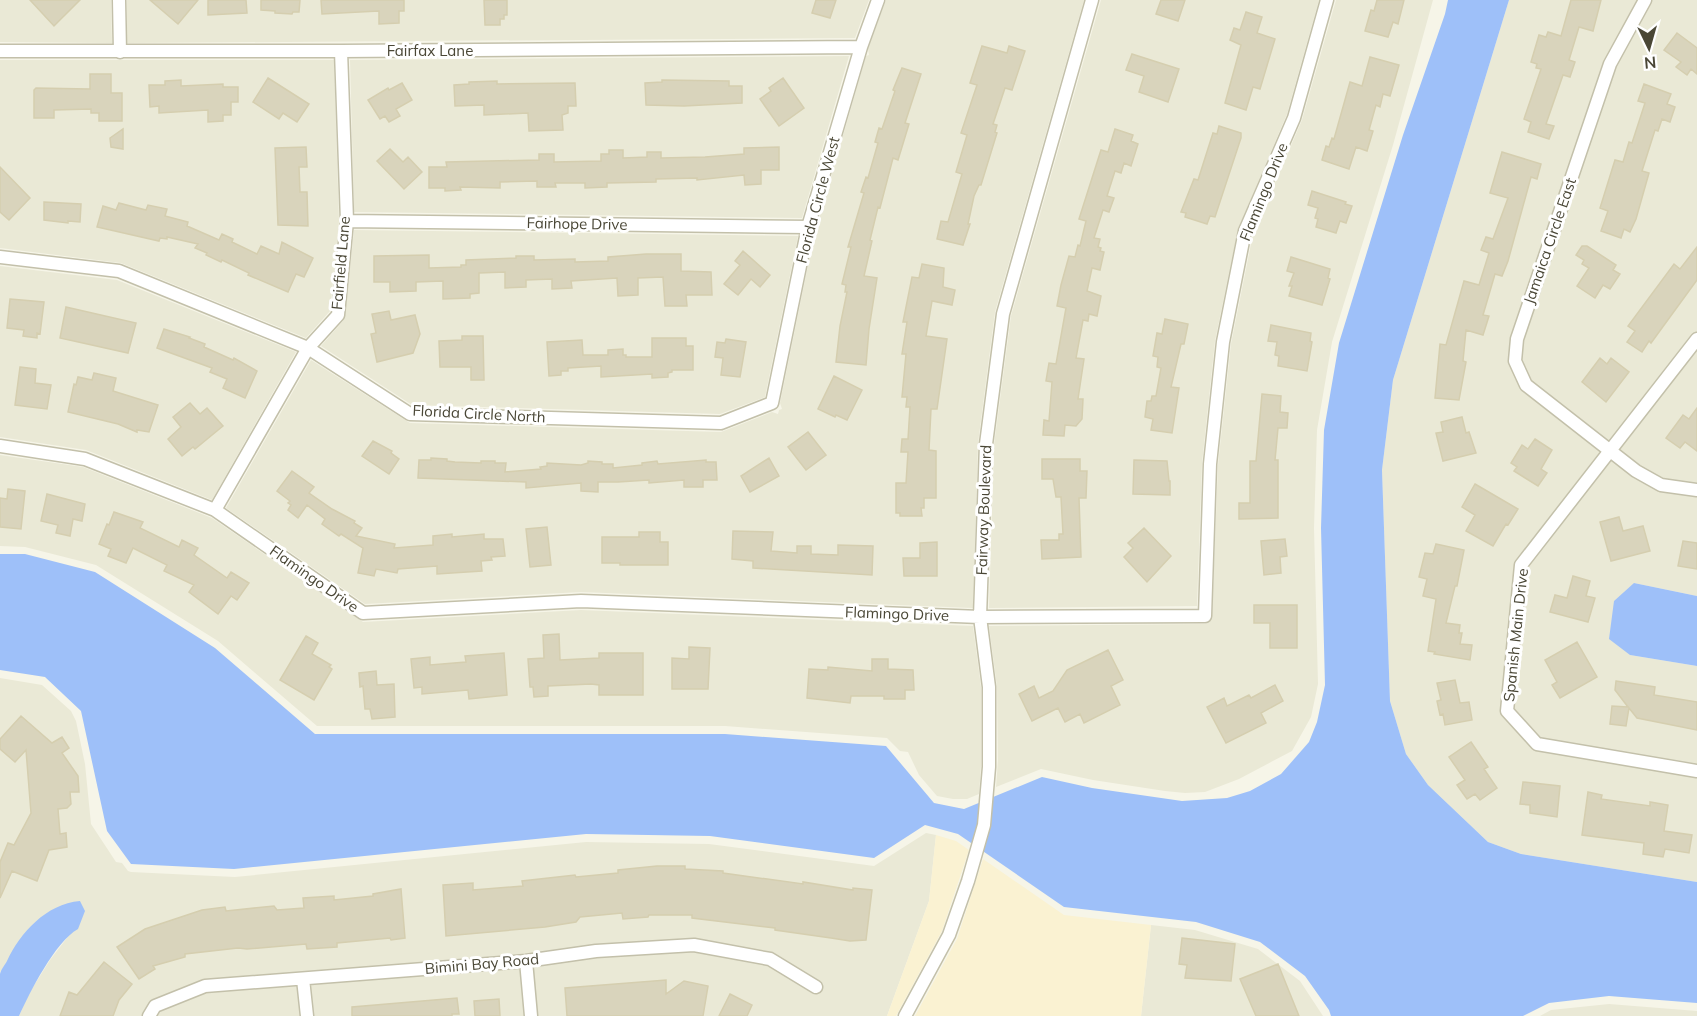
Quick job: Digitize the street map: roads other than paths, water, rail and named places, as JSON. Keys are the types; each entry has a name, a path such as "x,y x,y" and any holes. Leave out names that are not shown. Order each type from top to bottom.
{"street":[{"path":"119,0 120,52"},
{"name":"Florida Circle West","path":"772,403 808,227 861,47 878,0"},
{"name":"Fairway Boulevard","path":"905,1016 949,935 984,825 989,767 989,687 980,617 986,444 1003,314 1092,0"},
{"name":"Flamingo Drive","path":"0,446 85,459 215,510 363,614 581,601 980,617 1204,616 1210,464 1223,342 1245,231 1294,118 1327,0"},
{"name":"Jamaica Circle East","path":"1645,0 1610,64 1517,339 1515,361 1526,385 1636,471 1661,484 1697,490"},
{"name":"Fairfax Lane","path":"0,51 861,47"},
{"name":"Fairfield Lane","path":"215,510 308,348 338,315 347,221 341,51"},
{"name":"Fairhope Drive","path":"347,221 808,227"},
{"name":"Florida Circle North","path":"0,257 119,271 308,348 410,414 721,423 772,403"},
{"name":"Spanish Main Drive","path":"1697,339 1521,565 1507,711 1537,744 1697,771"},
{"name":"Bimini Bay Road","path":"149,1016 155,1006 205,986 303,980 526,961 596,951 694,945 770,959 816,987"},
{"path":"526,961 531,1016"},
{"path":"303,980 307,1016"}],"water":[{"path":"1448,0 1509,0 1393,380 1382,470 1390,701 1406,754 1428,785 1488,842 1521,854 1697,882 1697,1003 1609,996 1549,1003 1523,1016 1331,1016 1305,976 1260,942 1196,922 1064,907 958,834 925,825 874,858 710,836 586,834 234,869 131,864 107,831 81,711 45,677 0,670 0,554 25,554 95,572 215,648 315,734 725,734 886,746 934,803 964,809 1042,777 1092,788 1182,801 1227,798 1250,791 1281,774 1309,742 1317,722 1325,685 1321,528 1324,430 1339,343 1403,135"},
{"path":"1634,583 1697,596 1697,666 1630,655 1609,639 1614,601"},
{"path":"80,901 85,911 78,929 69,935 52,956 36,981 19,1016 0,1016 0,974 19,940 45,914 68,903"}]}
